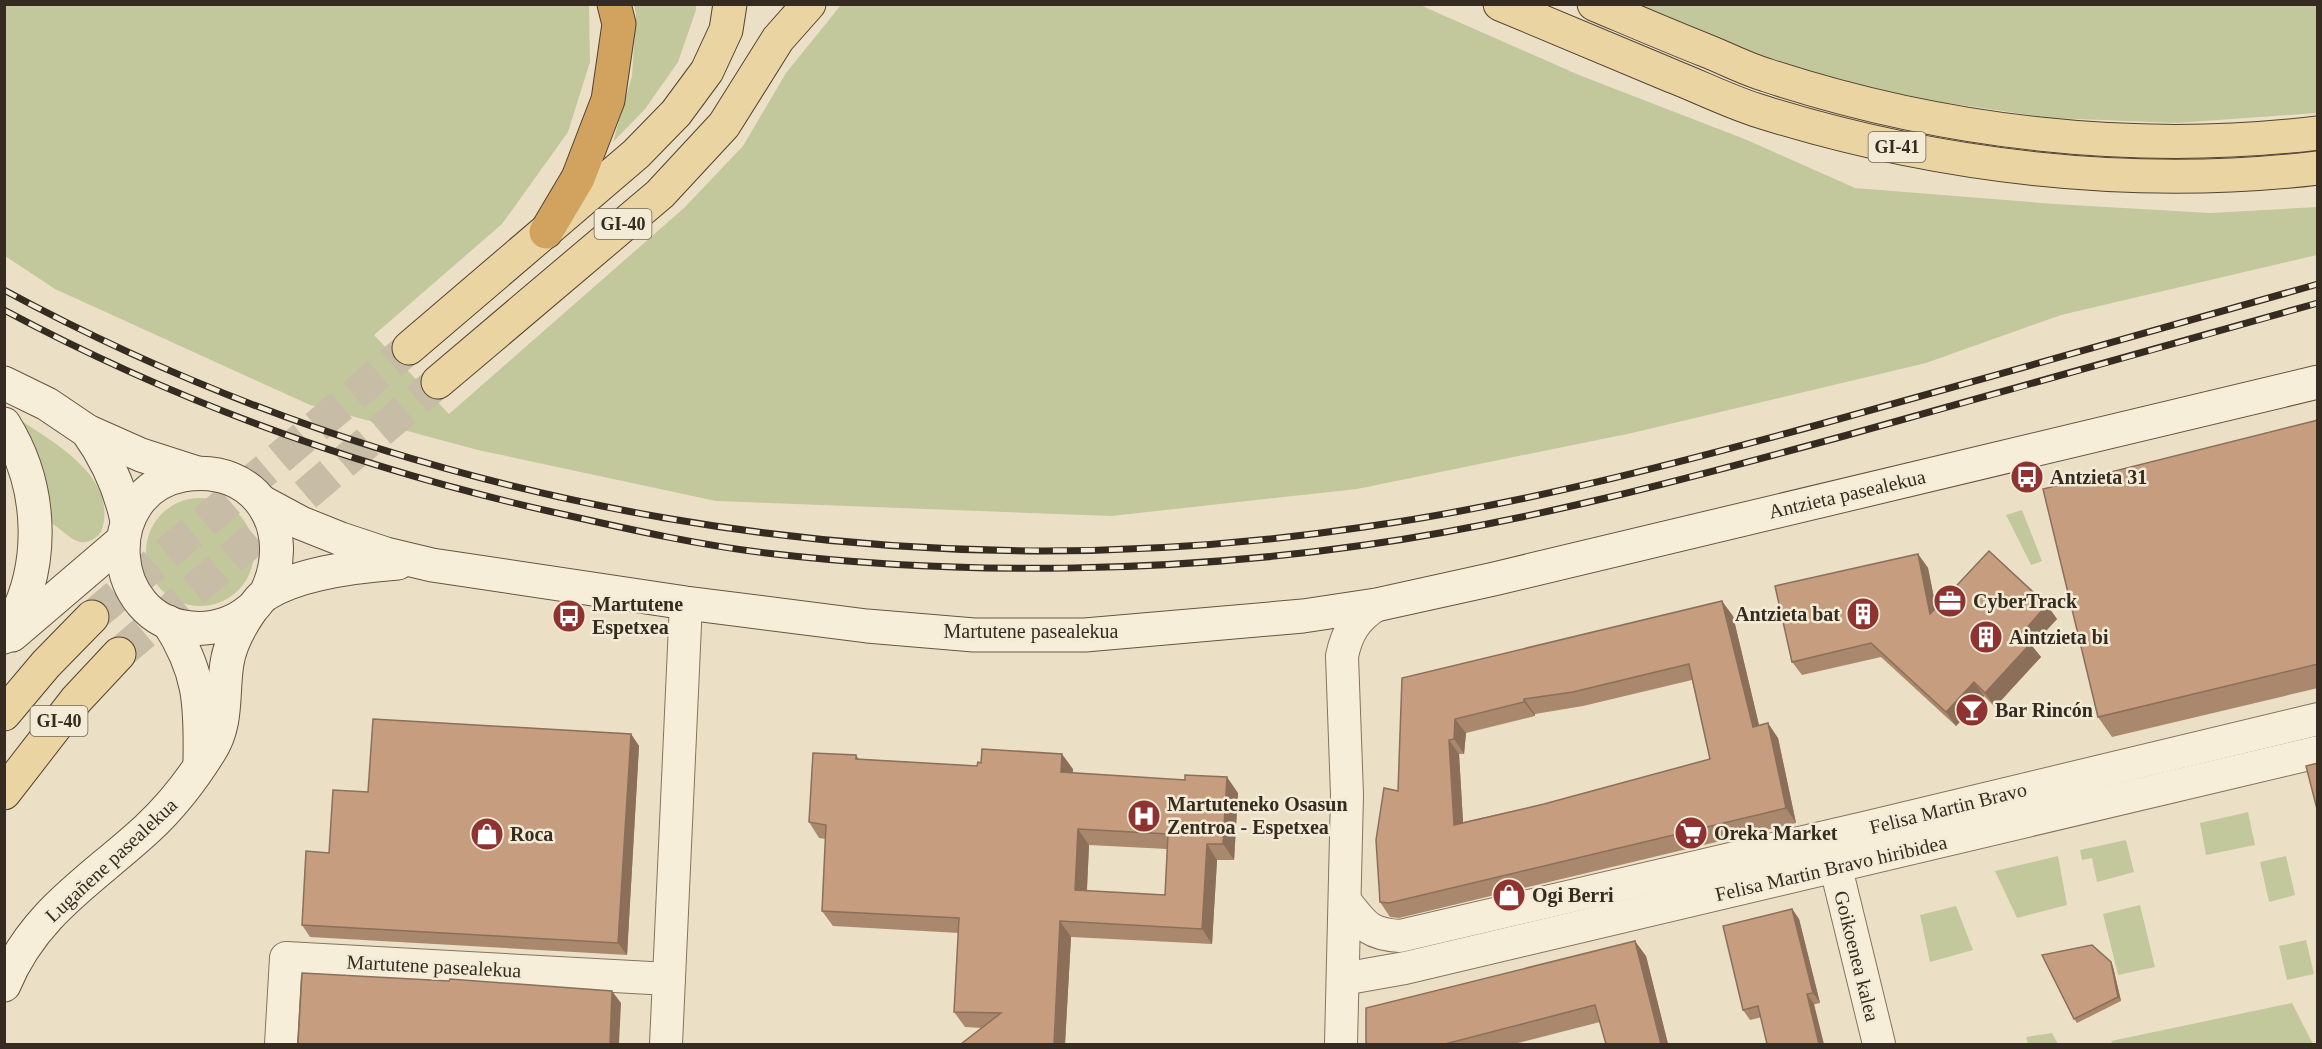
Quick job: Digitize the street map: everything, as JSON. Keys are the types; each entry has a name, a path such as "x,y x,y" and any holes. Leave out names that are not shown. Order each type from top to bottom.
{"highway":[{"path":"546,232 578,178 608,100 619,24 614,4"}],"main road":[{"name":"GI-40","path":"409,348 636,154 676,113 707,72 726,30 730,4"},
{"name":"GI-40","path":"438,382 660,194 724,125 778,39 791,4"},
{"path":"778,39 809,4"},
{"name":"GI-41","path":"1500,4 1754,110 1906,149 1983,162 2060,171 2139,175 2220,175 2318,168"},
{"name":"GI-41","path":"1594,4 1764,75 1912,114 1987,127 2140,140 2219,140 2318,133"},
{"name":"Antzieta pasealekua","path":"1376,604 1494,579 2318,382"},
{"name":"Martutene pasealekua","path":"4,383 47,404 87,431 141,455 197,472 216,474 249,489 262,502 272,519 277,538 278,558 274,577 258,602"},
{"path":"4,424 14,440 25,467 36,522 30,577 22,604 4,637"},
{"name":"Martutene pasealekua","path":"87,431 114,475 125,531 123,566 131,589 147,609 168,622 189,628 211,628 233,622 258,602 319,574 347,568 403,563 432,564"},
{"name":"Martutene pasealekua","path":"125,531 139,502 155,486 176,477 197,472"},
{"name":"Martutene pasealekua","path":"262,502 301,523 341,539 386,554 432,564 686,603 867,626 974,635 1085,635 1303,616 1376,604"},
{"path":"4,643 125,531"},
{"name":"Lugañene pasealekua","path":"4,985 29,941 53,912 78,886 146,831 166,811 211,750 220,732 229,654 240,626 258,602"},
{"name":"GI-40","path":"4,714 46,664 92,617"},
{"path":"168,622 186,653 197,686 200,766"},
{"name":"GI-40","path":"4,793 76,700 119,654"}],"street":[{"path":"666,1044 686,603"},
{"path":"1341,1044 1347,795 1342,656 1345,639 1352,625 1376,604"},
{"path":"1303,616 1317,620 1329,629 1335,636 1342,656"},
{"name":"Felisa Martin Bravo","path":"1345,901 1368,928 1381,934 1400,936 2318,719"},
{"name":"Felisa Martin Bravo hiribidea","path":"1343,980 1405,968 1836,868 2318,752"},
{"name":"Goikoenea kalea","path":"1836,868 1879,1044"},
{"name":"Martutene pasealekua","path":"281,1044 286,958 669,979"}],"green space":[{"path":"4,5 589,5 590,62 568,132 502,224 374,335 449,414 684,208 743,146 786,73 841,5 1420,5 1579,75 1747,140 1855,188 2055,204 2210,213 2317,207 2317,255 2061,315 1926,363 1632,433 1357,489 1111,516 716,501 478,450 310,405 55,289 5,256"},
{"path":"634,5 696,5 696,10 678,62 645,109 613,142 632,76 636,14"},
{"path":"1613,5 2317,5 2317,113 2176,123 2051,118 1926,100 1801,71"},
{"path":"20,420 66,451 92,478 101,494 105,511 102,529 93,539 87,542 76,541 50,523 48,493 42,469 17,421"},
{"path":"200,498 221,502 238,514 250,531 254,552 250,573 238,590 221,602 200,606 179,602 162,590 150,573 146,552 150,531 162,514 179,502"},
{"path":"2022,510 2042,561 2031,565 2006,515"},
{"path":"2248,812 2255,845 2206,855 2200,823"},
{"path":"2126,840 2134,872 2097,882 2092,858 2082,860 2080,850"},
{"path":"2058,856 2067,905 2017,918 1995,871"},
{"path":"2286,856 2295,895 2269,902 2260,862"},
{"path":"2140,905 2155,967 2118,975 2103,914"},
{"path":"1956,906 1973,950 1930,962 1920,915"},
{"path":"2306,940 2314,974 2287,980 2279,946"},
{"path":"2292,1003 2313,1044 2113,1044 2111,1041"},
{"path":"2052,1033 2058,1044 2028,1044 2026,1037"}],"building":[{"path":"2318,420 2318,664 2098,717 2043,489"},
{"path":"1989,551 2047,605 2021,634 2031,643 1985,693 1974,682 1946,712 1871,643 1792,662 1775,586 1918,554 1930,614"},
{"path":"1722,601 1753,727 1768,723 1786,808 1389,903 1380,902 1376,840 1384,788 1398,791 1402,678","holes":["1689,664 1710,759 1544,804 1454,825 1449,740 1454,739 1455,719 1524,702 1524,699 1573,692"]},
{"name":"Roca","path":"373,719 631,734 618,943 302,925 306,851 329,853 333,790 368,792"},
{"path":"982,749 1062,754 1061,772 1185,780 1185,775 1227,777 1223,844 1207,844 1202,929 1060,921 1054,1044 961,1044 1001,1013 954,1012 959,918 822,911 826,825 809,822 813,753 856,755 856,759 977,766 978,762 981,763","holes":["1078,829 1168,834 1165,895 1075,890"]},
{"path":"2318,763 2318,813 2306,766"},
{"path":"1792,909 1813,993 1807,994 1819,1044 1767,1044 1758,1006 1743,1010 1723,926"},
{"path":"1635,941 1661,1044 1606,1044 1595,1005 1445,1044 1366,1044 1366,1008"},
{"path":"2092,945 2111,962 2118,997 2074,1019 2042,955"},
{"path":"302,973 449,981 450,979 612,991 610,1044 298,1044"}],"tunnel":[{"path":"92,617 409,348"},
{"path":"119,654 438,382"}],"railway":[{"path":"4,290 162,367 325,431 494,481 665,518 839,541 1015,550 1190,546 1364,527 1537,496 1764,439 2318,284"},
{"path":"4,310 139,376 278,432 349,456 493,498 666,537 766,553 914,565 1066,568 1141,566 1291,554 1426,535 1546,512 1785,452 2318,303"}],"place":[{"name":"Antzieta 31","path":"2027,477"},
{"name":"CyberTrack","path":"1950,601"},
{"name":"Antzieta bat","path":"1863,614"},
{"name":"Martutene Espetxea","path":"569,616"},
{"name":"Aintzieta bi","path":"1986,637"},
{"name":"Bar Rincón","path":"1972,710"},
{"name":"Martuteneko Osasun Zentroa - Espetxea","path":"1144,816"},
{"name":"Oreka Market","path":"1691,833"},
{"name":"Roca","path":"487,834"},
{"name":"Ogi Berri","path":"1509,895"}]}
